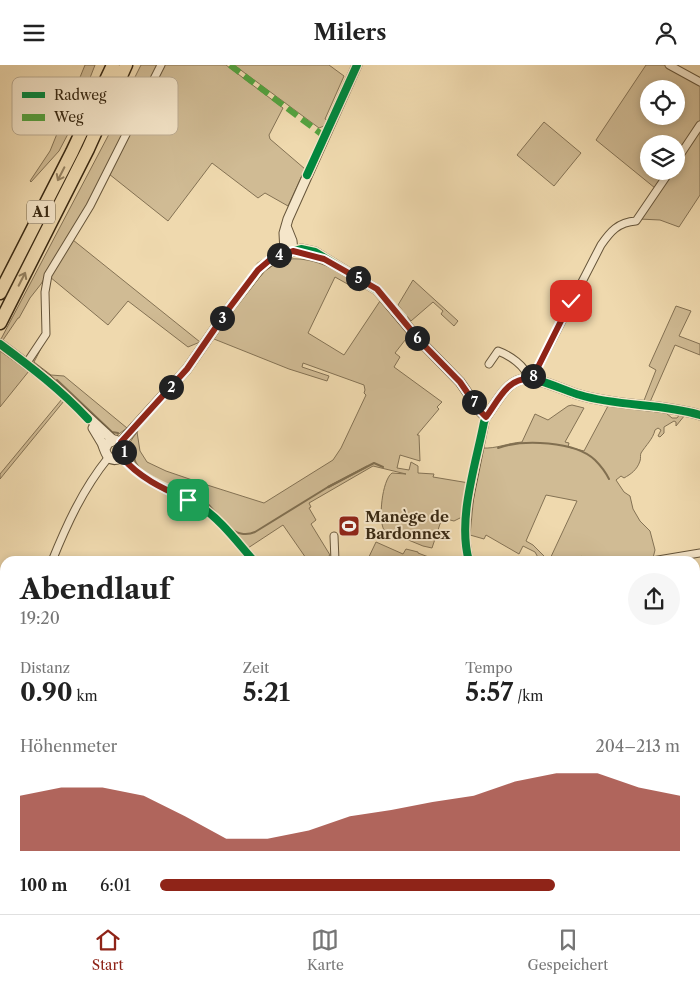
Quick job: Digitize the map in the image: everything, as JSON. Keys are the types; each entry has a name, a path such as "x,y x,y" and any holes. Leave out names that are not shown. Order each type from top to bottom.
{"highway":[{"name":"A1","path":"107,77 112,65"},
{"name":"A1","path":"121,77 126,65"},
{"name":"A1","path":"0,293 80,135"},
{"name":"A1","path":"0,323 94,135"}],"street":[{"path":"155,77 161,65"},
{"path":"289,252 284,233 295,201 357,65"},
{"path":"669,65 700,81"},
{"path":"685,148 700,125"},
{"path":"26,364 46,334 45,292 48,275 90,206 126,135"},
{"path":"530,379 605,239 616,227 625,222 636,221 664,180"},
{"path":"54,556 73,513 106,453 107,444 117,441 187,369 258,270 271,259 289,252 301,249 315,252 368,283 381,294 420,341 460,382 486,417"},
{"path":"1,345 72,401 88,419 117,441 125,450 122,457 116,460 106,453 88,419"},
{"path":"489,364 498,351 511,357 527,373 530,379"},
{"path":"468,556 465,541 468,507 486,417 509,385 519,380 530,379 589,398 677,409 700,415"},
{"path":"122,457 146,479 207,511 250,556"},
{"path":"334,536 335,556"}],"shaded area":[{"path":"85,65 95,65 90,77 80,77"},
{"path":"141,65 158,65 152,77 135,77"},
{"path":"163,65 226,65 283,108 269,135 270,139 305,169 288,206 265,193 258,198 212,163 168,221 109,174 128,135 178,135 178,77 157,77"},
{"path":"234,65 329,65 344,76 325,119 327,120 324,126 319,128"},
{"path":"646,65 665,65 700,84 700,121 685,144 685,135 640,135 640,176 596,140"},
{"path":"544,122 581,153 554,186 517,155"},
{"path":"700,129 700,195 679,227 660,220 639,219 665,180 685,180 685,151"},
{"path":"57,135 67,135 59,151 31,182 30,181 50,151"},
{"path":"109,135 122,135 87,205 41,284 3,340 1,339"},
{"path":"645,180 660,180 655,188"},
{"path":"73,240 200,342 188,347 128,301 108,325 50,277"},
{"path":"289,259 309,260 337,271 363,286 360,291 335,277 308,333 344,355 380,301 409,335 395,353 400,357 394,367 442,402 437,407 439,409 417,435 419,435 420,461 400,455 397,468 409,470 411,462 418,466 418,473 434,474 433,477 469,483 462,517 454,521 442,518 432,548 384,530 382,525 381,509 386,483 392,473 406,474 373,466 309,503 311,507 309,508 316,520 311,524 330,555 305,556 283,525 248,548 222,521 151,479 131,459 128,447 137,432 140,451 147,462 166,471 264,503 333,460 341,448 366,395 364,393 364,385 303,363 302,367 329,376 327,381 289,369 214,339 242,298 265,271 275,264","holes":["367,466 367,467 327,487"]},
{"path":"413,280 458,321 454,326 441,314 443,311 433,302 411,321 398,305"},
{"path":"676,306 691,311 679,336 700,344 700,355 675,345 650,402 643,403 656,370 649,366"},
{"path":"46,339 34,362 51,375 64,376 127,428 116,436 110,435 61,385 31,362"},
{"path":"0,351 29,371 0,407"},
{"path":"62,399 64,401 0,479 0,474"},
{"path":"572,405 584,408 565,442 569,443 568,447 584,451 608,406 666,413 672,418 677,418 680,414 685,415 676,426 674,421 664,427 664,433 660,437 658,436 661,430 658,428 655,430 641,453 639,464 624,478 621,476 616,480 624,492 630,496 633,509 640,521 650,531 655,550 654,556 551,556 577,501 546,495 526,541 544,556 537,556 535,552 523,546 519,554 486,535 484,539 470,535 475,484 482,448 522,442 535,414 548,420"},
{"path":"376,542 403,554 406,549 426,556 369,556"}],"waterway":[{"path":"57,380 112,432 118,433"},
{"path":"498,448 521,443 562,445 575,449 595,460 609,479"},
{"path":"130,444 136,464 144,473"},
{"path":"228,526 234,531 241,533 255,532 328,487 374,463 383,467"},
{"path":"190,497 206,502 225,523"}],"marked path":[{"path":"230,65 324,136"}],"cycle path":[{"path":"307,175 357,65"},
{"path":"136,426 187,369 258,270 279,255 301,249 315,252 377,290 402,318"},
{"path":"0,344 34,370 88,419"},
{"path":"468,556 465,527 466,510 484,422 501,395 516,381 522,379 535,380 595,399 670,408 700,415"},
{"path":"122,457 130,466 148,479 190,500 208,512 250,556"}],"place":[{"name":"Manège de Bardonnex","path":"349,526"}],"route":[{"path":"188,500 146,479 131,467 122,457 125,450 121,442 187,369 258,270 271,259 293,251 324,259 377,289 420,341 460,382 486,417 512,383 525,378 532,379 571,301"}]}
